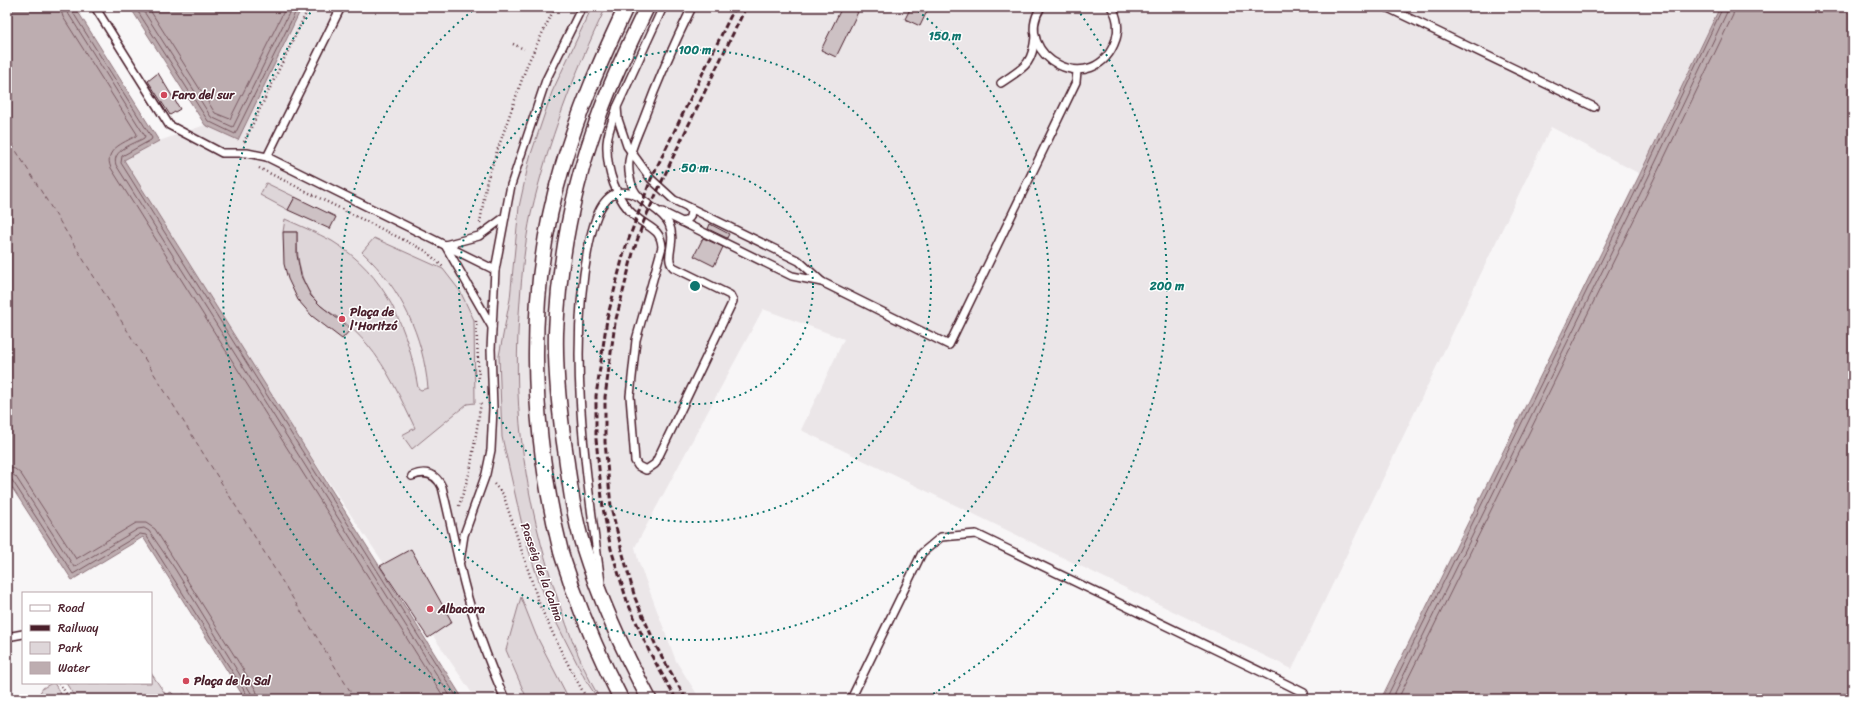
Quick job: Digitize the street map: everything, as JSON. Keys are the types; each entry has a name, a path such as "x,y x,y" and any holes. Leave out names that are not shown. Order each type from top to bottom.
{"street":[{"path":"621,699 583,618 561,553 541,449 536,347 537,308 546,240 561,170 582,107 626,7"},
{"path":"647,7 602,108 578,182 563,256 556,334 560,411 570,485 583,544 604,606 622,648 649,699"}],"lane":[{"path":"95,7 170,125 222,153 247,153 267,157 495,270"},
{"path":"267,157 341,7"},
{"path":"460,561 464,535 486,474 491,450 493,408 492,327 495,270 510,185 546,80 582,7"},
{"path":"659,211 672,231 673,240 669,255 670,264 673,267 730,295 732,301 655,464 646,470 638,466 635,461 630,396 636,340 662,247 656,231 637,218 630,211 618,193 611,174 607,142 618,107 663,7"},
{"path":"637,196 631,182 629,167 632,152 658,80 692,7"},
{"path":"1001,83 1023,68 1030,60 1033,52 1036,22 1042,7"},
{"path":"1035,31 1037,42 1044,54 1055,64 1077,71 1094,66 1105,58 1113,48 1117,35 1118,22 1112,7"},
{"path":"1386,7 1594,107"},
{"path":"604,606 587,482 579,339 584,270 593,225 603,203 618,193 627,192 637,196 659,211 792,276 822,282 949,345 1076,82 1077,71"},
{"path":"618,107 618,119 622,136 651,179 674,200 799,261 822,282"},
{"path":"682,222 686,221 690,217 691,211 688,207"},
{"path":"445,245 479,236 505,217"},
{"path":"445,245 492,327"},
{"path":"412,476 424,472 431,474 439,480 442,487 475,623 504,699"},
{"path":"851,699 922,553 941,537 976,534 1304,693 1301,699"},
{"path":"7,637 22,634"}],"path":[{"path":"244,140 309,7"},
{"path":"513,44 524,49"},
{"path":"256,167 426,251 448,272"},
{"name":"Passeig de la Calma","path":"486,474 503,494 540,606 562,654 587,699"},
{"path":"60,684 70,699"}],"shaded area":[{"path":"302,7 1720,7 1640,174 1551,127 1292,669 801,430 844,339 763,309 635,547 638,560 676,661 700,699 476,699 283,415 124,160 159,141 205,125 238,140"}],"green space":[{"path":"592,7 606,7 583,57 563,108 545,161 531,214 525,246 522,278 517,372 526,475 541,543 572,640 592,685 600,699 598,699 585,679 552,614 538,579 526,542 502,437 499,356 510,299 519,207 530,157 552,92"},
{"path":"266,183 295,197 288,210 260,195"},
{"path":"285,219 332,241 351,254 367,269 392,304 401,324 414,366 418,388 421,390 428,388 425,369 421,350 408,314 388,282 376,266 362,252 374,238 443,269 460,291 474,320 475,403 467,404 412,449 402,435 415,428 394,384 375,354 358,334 338,317 320,305 313,297 303,280 299,262 297,232 283,232"},
{"path":"521,597 536,635 569,699 527,699 506,650"},
{"path":"152,674 166,695 171,692 177,699 76,699 67,684 152,684"},
{"path":"50,684 55,684 64,699 36,699 43,688"},
{"path":"184,694 187,699 177,699"}],"water":[{"path":"7,7 75,7 159,141 124,160 463,699 245,699 143,537 72,580 7,480"},
{"path":"130,7 302,7 238,140 205,125"},
{"path":"1720,7 1853,7 1853,699 1381,699 1640,174"}],"building":[{"path":"842,7 849,7 858,12 836,57 821,50"},
{"path":"911,7 929,7 920,26 905,19"},
{"name":"Faro del sur","path":"158,73 180,109 170,115 148,81"},
{"path":"295,197 336,217 330,229 288,210"},
{"path":"710,224 729,234 727,238 708,229"},
{"path":"283,232 297,232 297,255 301,276 311,296 321,306 351,329 342,339 312,316 298,300 288,279 284,264"},
{"path":"703,238 723,247 714,266 694,256"},
{"path":"411,549 452,622 428,638 380,566"}],"ferry route":[{"path":"7,136 355,699"}],"railway":[{"path":"676,699 649,651 627,601 611,549 603,508 596,439 596,396 607,319 624,252 651,179 735,7"},
{"path":"686,699 657,648 635,598 621,547 611,507 605,442 605,397 615,323 633,253 643,223 673,157 746,7"}],"place":[{"name":"Faro del sur","path":"164,95"},
{"name":"Plaça de l'Horitzó","path":"342,319"},
{"name":"Albacora","path":"430,609"},
{"name":"Plaça de la Sal","path":"186,681"}]}
